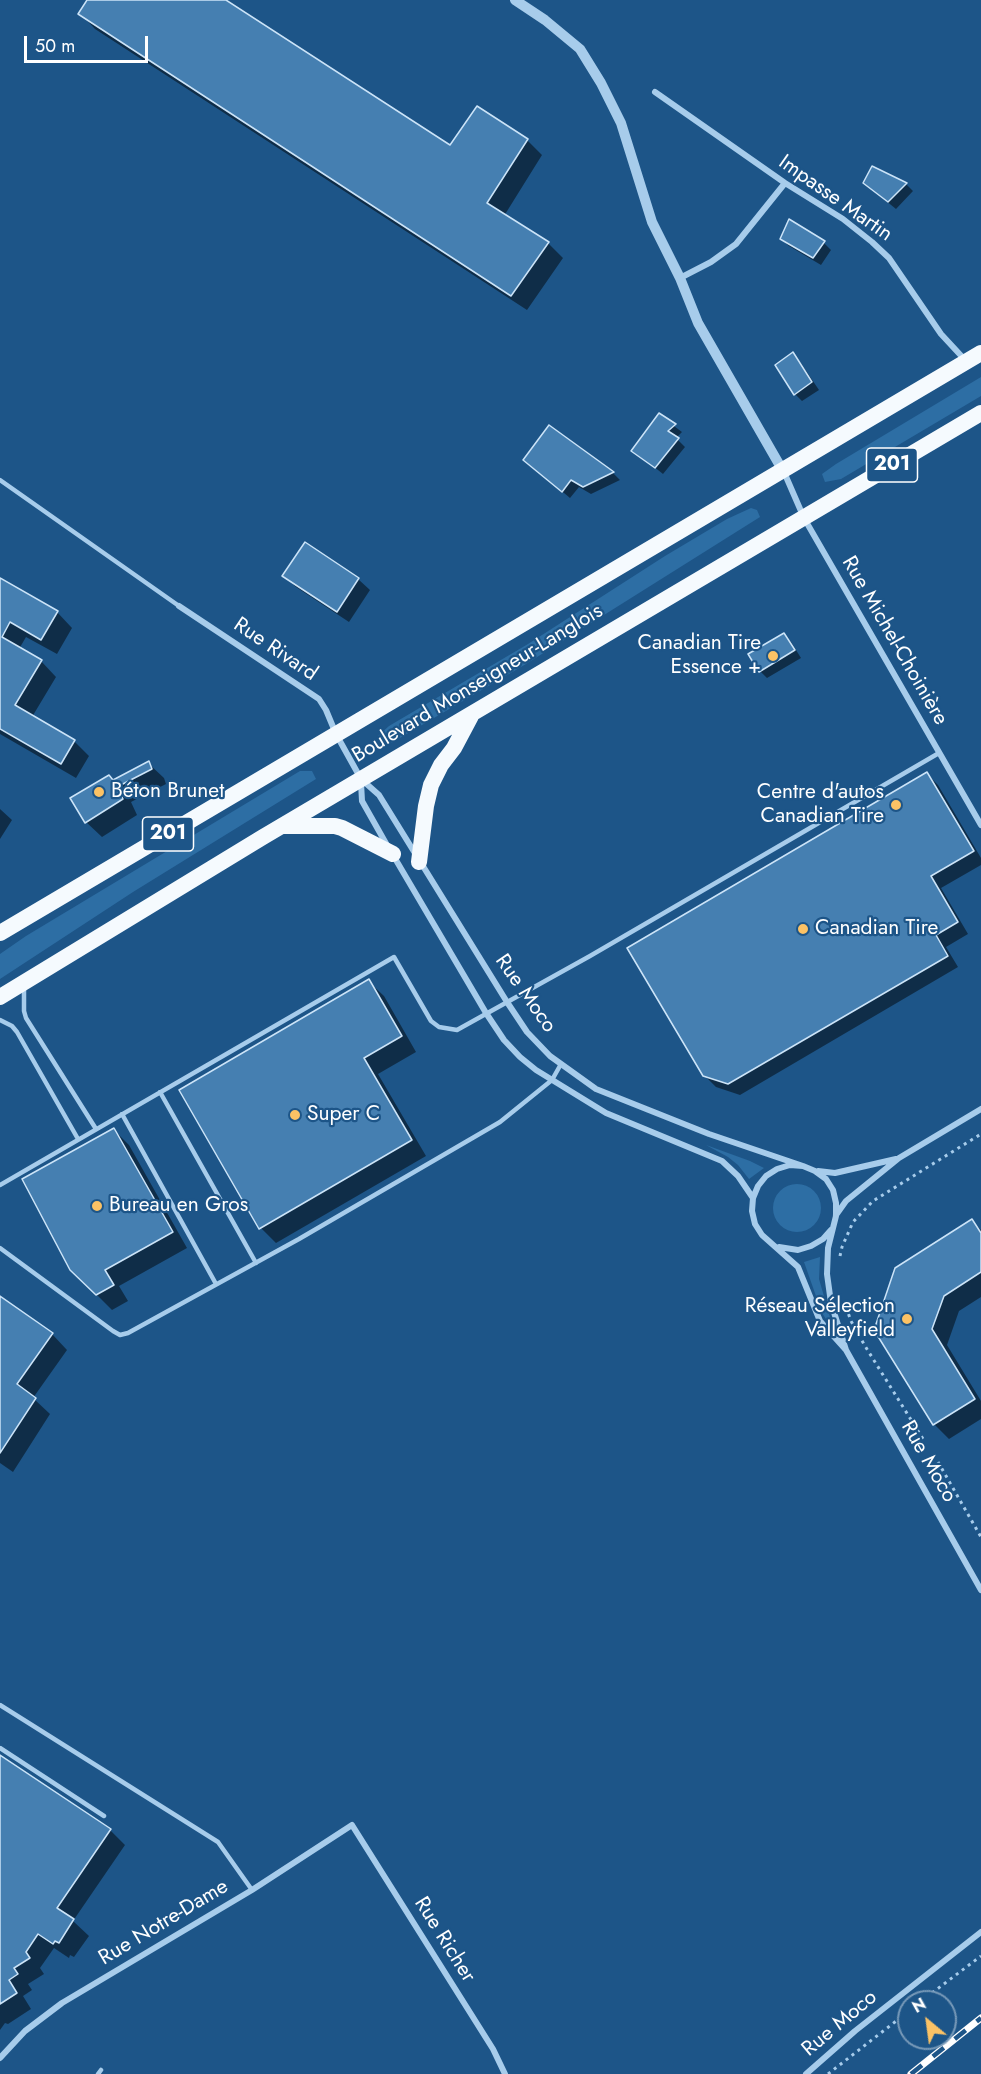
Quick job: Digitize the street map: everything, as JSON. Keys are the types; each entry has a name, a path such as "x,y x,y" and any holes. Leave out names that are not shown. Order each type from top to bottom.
{"highway":[{"name":"Boulevard Monseigneur-Langlois","path":"0,933 974,357"},
{"name":"Boulevard Monseigneur-Langlois","path":"0,997 281,826 981,413"},
{"path":"419,862 431,785 472,714"},
{"path":"281,826 342,828 393,854"}],"street":[{"path":"515,0 545,20 580,49 601,83 621,123 652,222 680,278 698,323 783,471"},
{"name":"Impasse Martin","path":"655,92 785,183 843,219 889,258 941,334 974,357"},
{"path":"680,278 711,262 736,244 785,183"},
{"name":"Rue Michel-Choinière","path":"783,471 804,518 981,825"},
{"name":"Rue Rivard","path":"179,606 313,694 326,710 336,734"},
{"name":"Rue Moco","path":"336,734 361,779 379,795 507,1002 527,1032 550,1056 596,1089 709,1134 803,1166 826,1179 833,1190 836,1203 827,1274 831,1303 846,1350 981,1590"},
{"name":"Rue Moco","path":"361,779 362,801 504,1040 536,1070 606,1113 722,1161 738,1176 753,1198 752,1211 755,1224 762,1235 798,1267 820,1321 846,1350"},
{"path":"836,1216 846,1201 899,1158 981,1109"},
{"path":"815,1171 836,1173 899,1158"},
{"path":"753,1198 758,1186 766,1176 777,1169 803,1166"},
{"path":"771,1243 784,1249 798,1250 823,1239 831,1229"},
{"name":"Rue Notre-Dame","path":"0,2058 25,2031 62,2004 252,1890 352,1825"},
{"name":"Rue Richer","path":"352,1825 493,2049 506,2074"},
{"name":"Rue Moco","path":"806,2074 855,2031 981,1932"}],"lane":[{"path":"0,480 179,606"},
{"path":"0,1185 393,957 431,1022 439,1027 458,1030 939,753"},
{"path":"24,981 26,1018 96,1129"},
{"path":"0,1020 12,1026 17,1032 78,1139"},
{"path":"0,1248 120,1335 128,1333 256,1263 500,1122 552,1080 561,1064"},
{"path":"160,1092 256,1263"},
{"path":"122,1114 216,1284"},
{"path":"0,1705 218,1842 252,1890"},
{"path":"0,1748 104,1816"}],"path":[{"path":"839,1263 842,1247 853,1222 871,1203 981,1134"},
{"path":"867,1197 871,1203"},
{"path":"845,1305 865,1346 923,1438"},
{"path":"938,1462 981,1537"},
{"path":"936,1990 981,1956"},
{"path":"828,2074 897,2020"}],"shaded area":[{"path":"981,377 981,396 841,479 825,482 822,474 836,464"},
{"path":"751,508 757,510 760,517 526,664 383,746 378,736 389,726 528,644 665,556 727,519"},
{"path":"300,771 312,771 316,779 133,892 0,979 0,954 26,936"},
{"path":"706,1145 764,1168 749,1179 728,1157"},
{"path":"797,1184 814,1191 821,1208 814,1225 797,1232 780,1225 773,1208 780,1191"},
{"path":"820,1257 819,1279 834,1331 822,1313 804,1262"}],"building":[{"path":"87,0 226,0 450,145 477,106 528,139 487,203 549,242 511,296 78,14"},
{"path":"872,166 907,183 888,202 863,183"},
{"path":"789,219 825,241 813,258 780,239"},
{"path":"793,352 812,382 794,395 775,365"},
{"path":"659,413 676,424 668,431 679,438 655,468 631,451"},
{"path":"549,425 614,472 583,487 571,480 562,492 523,460"},
{"path":"305,542 359,578 337,612 282,576"},
{"path":"0,578 58,611 41,640 10,622 2,637 42,660 15,705 75,740 61,764 0,729"},
{"path":"784,633 795,650 759,672 748,654"},
{"name":"Béton Brunet","path":"149,761 152,769 117,787 123,799 85,823 70,798 109,775 113,780"},
{"name":"Canadian Tire","path":"927,772 974,851 931,876 958,922 936,935 948,956 728,1084 703,1076 627,948"},
{"name":"Super C","path":"369,979 402,1036 364,1058 412,1140 259,1229 179,1090"},
{"name":"Bureau en Gros","path":"114,1128 173,1232 105,1270 114,1285 96,1295 70,1270 22,1179"},
{"name":"Réseau Sélection Valleyfield","path":"972,1219 981,1233 981,1272 944,1296 932,1329 975,1399 933,1425 874,1330 895,1268"},
{"path":"0,1296 53,1333 17,1384 36,1398 0,1453"},
{"path":"0,1755 111,1829 57,1908 74,1919 59,1943 55,1941 53,1944 38,1934 26,1952 30,1958 14,1968 18,1974 9,1980 17,1993 0,2004"}],"railway":[{"path":"911,2074 981,2018"}],"place":[{"name":"Canadian Tire Essence +","path":"773,656"},
{"name":"Béton Brunet","path":"99,792"},
{"name":"Centre d'autos Canadian Tire","path":"896,805"},
{"name":"Canadian Tire","path":"803,929"},
{"name":"Super C","path":"295,1115"},
{"name":"Bureau en Gros","path":"97,1206"},
{"name":"Réseau Sélection Valleyfield","path":"907,1319"}]}
